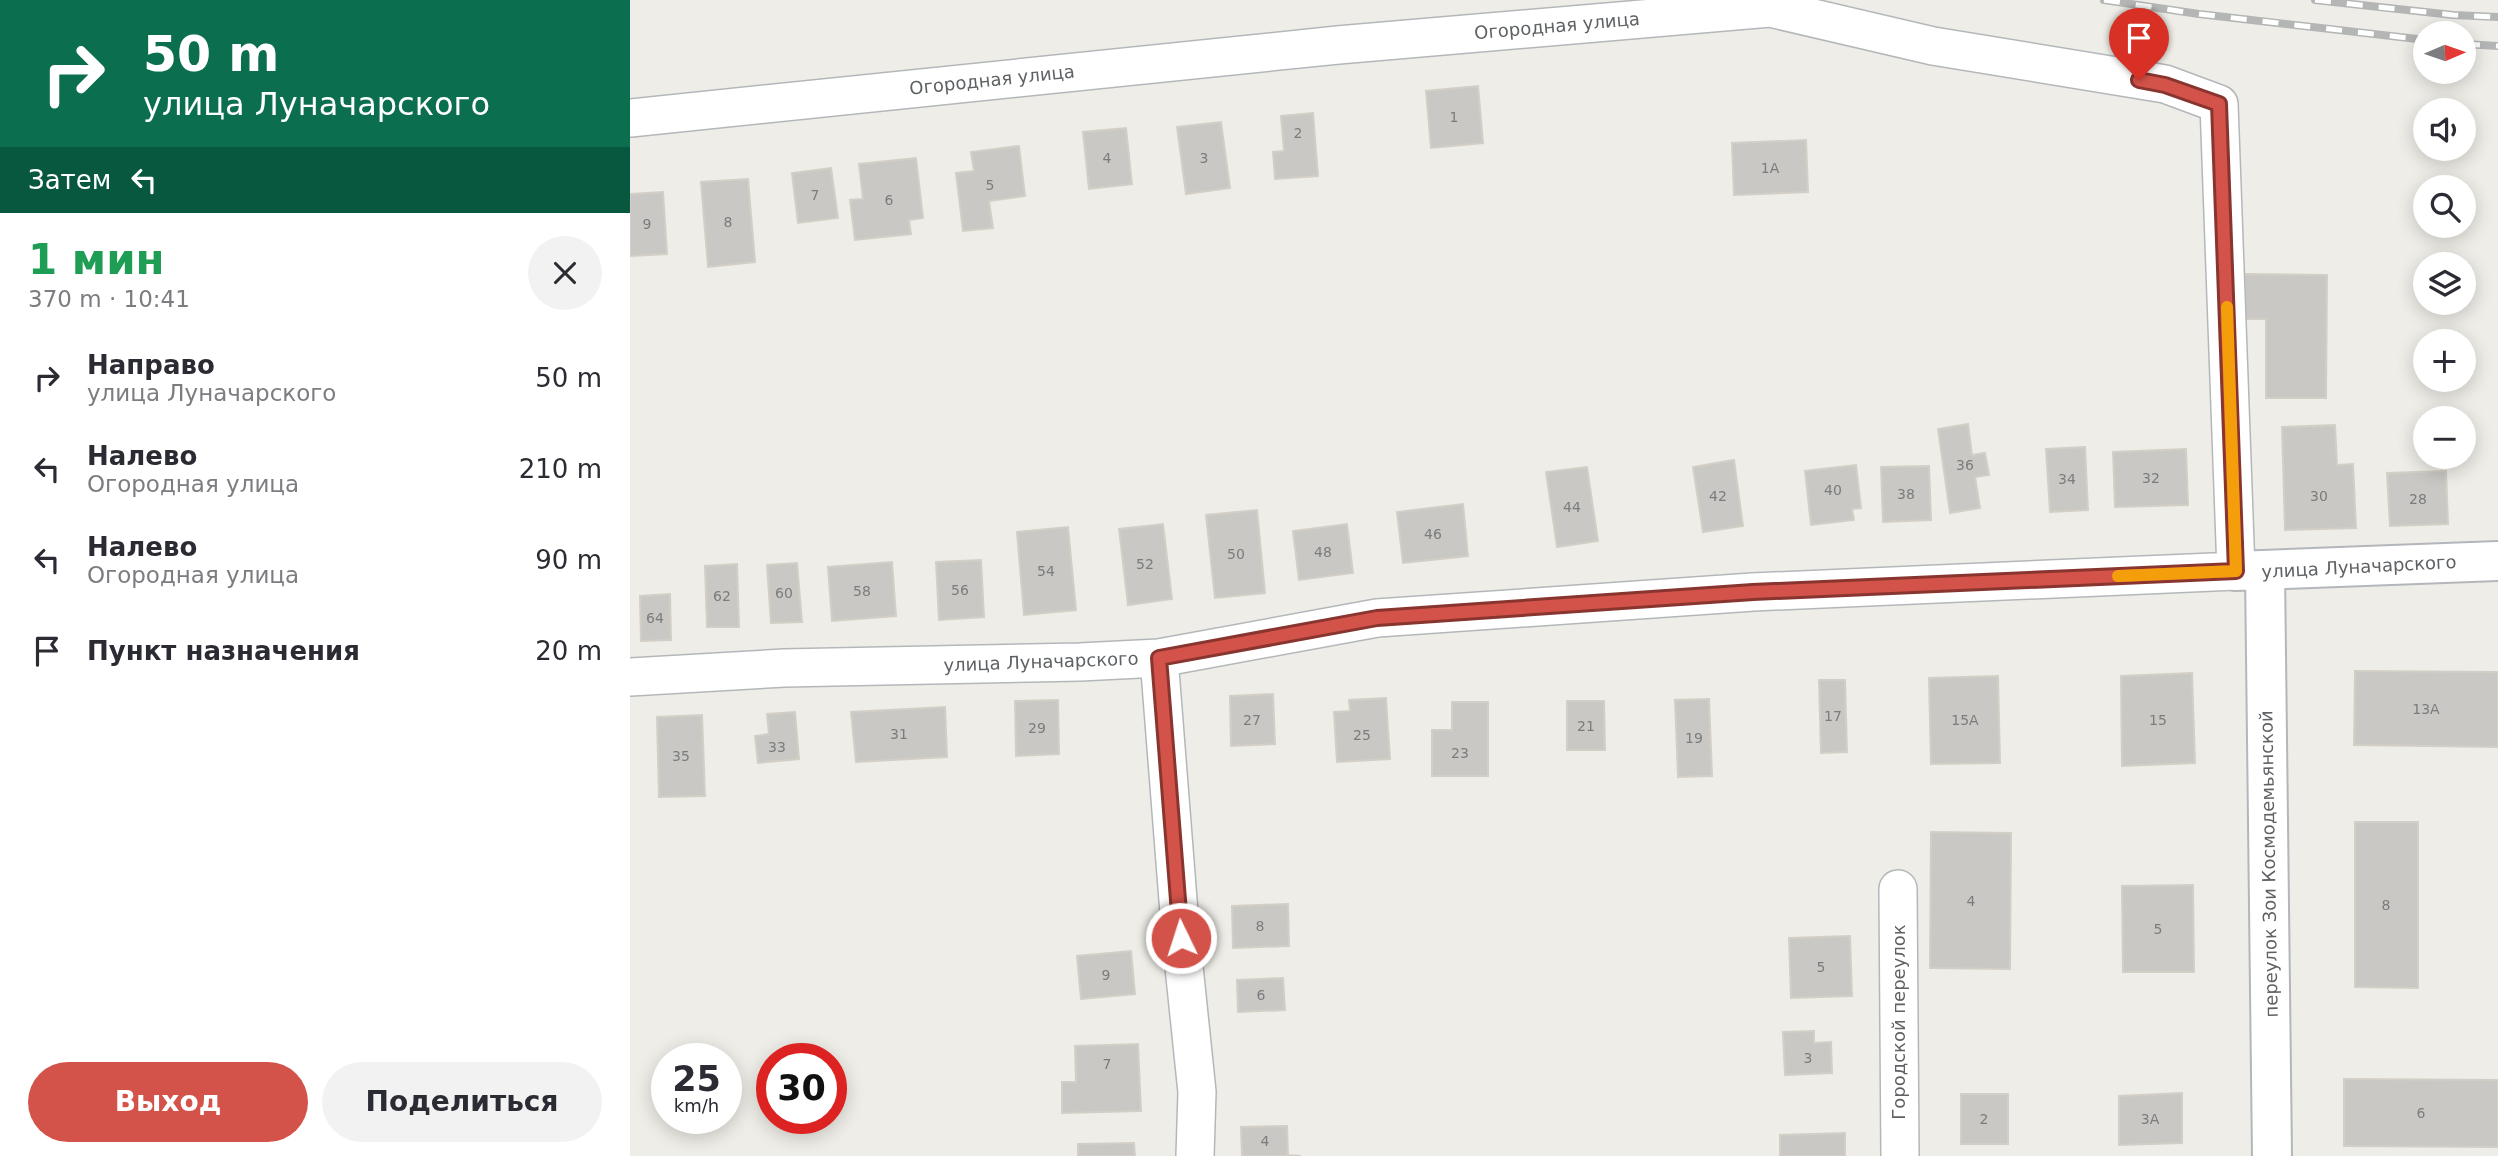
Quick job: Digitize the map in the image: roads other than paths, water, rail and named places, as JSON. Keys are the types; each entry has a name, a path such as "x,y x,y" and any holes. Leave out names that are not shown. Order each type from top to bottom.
{"street":[{"name":"Огородная улица","path":"630,118 1338,45 1770,8 1933,46 2165,85 2219,104 2251,571"},
{"name":"улица Луначарского","path":"630,677 784,668 1159,658 1377,618 1753,592 2498,561"},
{"name":"переулок Зои Космодемьянской","path":"2251,571 2272,1156"},
{"path":"1159,658 1181,938 1197,1092 1195,1156"},
{"name":"Городской переулок","path":"1898,889 1900,1156"}],"railway":[{"path":"2104,0 2199,14 2413,39"},
{"path":"2315,0 2453,15 2498,17"},
{"path":"2476,45 2498,46"}]}
